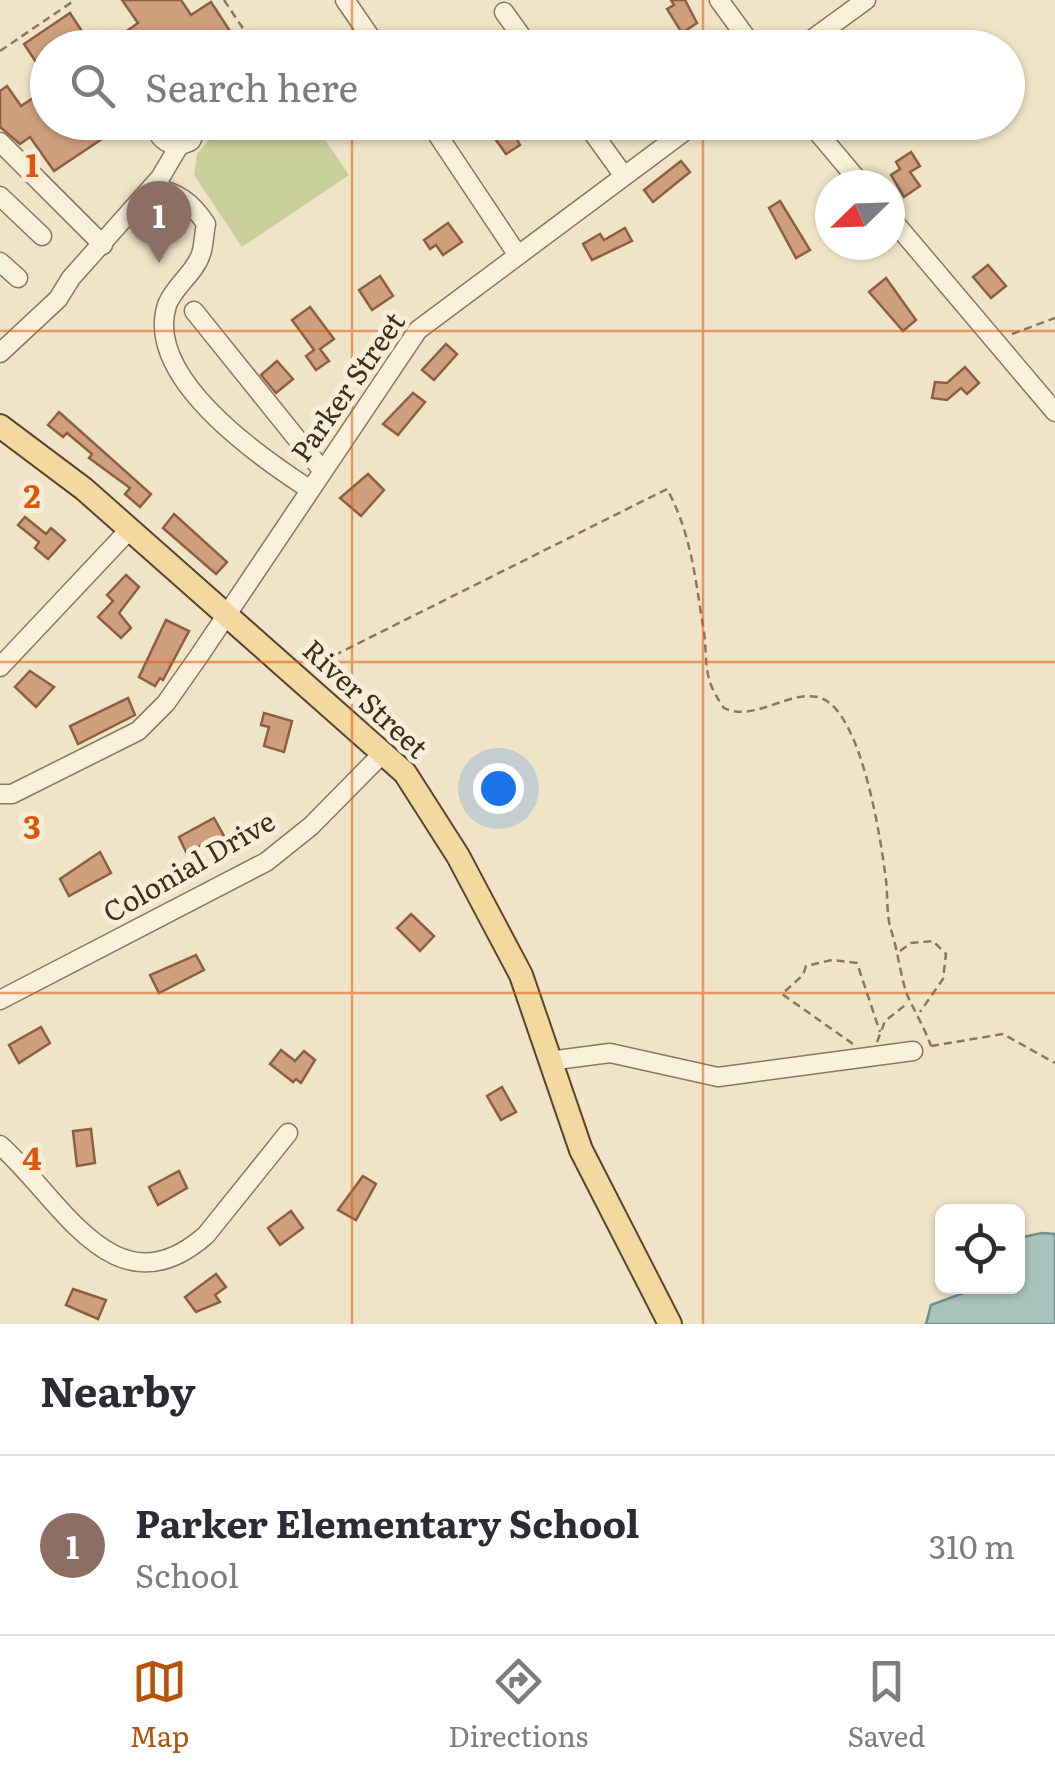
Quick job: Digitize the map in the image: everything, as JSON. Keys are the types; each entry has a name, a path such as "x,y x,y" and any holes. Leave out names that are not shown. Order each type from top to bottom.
{"main road":[{"name":"River Street","path":"0,426 60,469 384,752 423,800 521,976 582,1150 670,1324"}],"street":[{"path":"345,0 366,30"},
{"path":"719,0 741,30"},
{"path":"825,30 866,0"},
{"path":"504,12 517,30"},
{"path":"162,140 180,146 192,140"},
{"path":"442,140 517,254"},
{"path":"598,140 624,176"},
{"name":"Parker Street","path":"0,794 12,794 138,731 166,702 418,330 673,140"},
{"path":"824,140 849,170"},
{"path":"0,142 103,245"},
{"path":"0,353 58,299 71,278 152,187 180,146"},
{"path":"152,187 184,199 206,224 201,256 168,302 162,330 178,368 213,415 254,454 309,488"},
{"path":"3,205 42,236"},
{"path":"905,234 1055,412"},
{"path":"0,262 18,278"},
{"path":"194,311 322,470"},
{"path":"0,667 130,529"},
{"name":"Colonial Drive","path":"0,1000 266,862 311,826 384,752"},
{"path":"549,1061 610,1053 718,1077 922,1049"},
{"path":"0,1145 96,1246 117,1260 148,1264 173,1258 206,1236 288,1133"}],"path":[{"path":"31,30 75,0"},
{"path":"224,0 244,30"},
{"path":"0,51 30,31"},
{"path":"997,340 1055,318"},
{"path":"296,675 667,489 692,548 704,626 703,664 724,708 740,712 816,697 834,706 850,732 884,863 892,933 900,951 910,1002 919,1013 922,1049 1002,1034 1055,1064"},
{"path":"900,951 911,943 933,941 946,954 943,980 919,1013"},
{"path":"880,1032 862,970 856,963 832,960 806,966 803,975 782,994 872,1056 885,1021 910,1002"}],"green space":[{"path":"209,140 325,140 349,175 242,247 194,175 197,154"}],"water":[{"path":"1055,1234 1055,1324 926,1324 931,1305 961,1294 1025,1294 1025,1237"}],"building":[{"path":"122,0 181,0 191,15 211,2 229,30 128,30 138,23"},
{"path":"671,0 685,0 697,23 680,30 667,9 674,5"},
{"path":"70,13 81,30 45,30"},
{"path":"7,86 21,106 30,100 30,137 20,144 0,127 0,91"},
{"path":"32,140 100,140 54,171"},
{"path":"496,140 517,140 520,145 506,154"},
{"path":"911,152 920,166 910,172 920,186 905,196 905,170 898,170 896,162"},
{"path":"681,161 690,172 653,202 644,190"},
{"path":"780,201 810,250 796,258 769,208"},
{"path":"448,223 462,242 443,255 436,245 430,249 424,240"},
{"path":"625,228 632,241 592,260 583,244 600,234 604,240"},
{"path":"988,265 1006,286 991,298 973,277"},
{"path":"380,276 393,296 372,310 359,290"},
{"path":"886,278 916,320 903,331 869,292"},
{"path":"310,307 334,339 320,349 329,361 316,370 306,356 314,350 292,320"},
{"path":"446,344 457,354 434,380 422,370"},
{"path":"277,361 293,379 276,393 261,375"},
{"path":"965,367 979,383 967,394 961,388 947,400 932,398 935,382 947,383"},
{"path":"413,393 425,402 398,435 383,424"},
{"path":"59,412 151,494 140,507 125,494 130,488 89,458 92,454 67,433 63,437 48,425"},
{"path":"368,474 384,490 361,516 340,498"},
{"path":"174,514 227,562 216,574 163,528"},
{"path":"25,517 46,534 51,528 65,540 48,559 35,548 39,542 18,525"},
{"path":"126,575 139,587 119,613 131,628 121,638 98,617 113,601 107,595"},
{"path":"166,620 189,631 163,680 160,678 155,686 139,677"},
{"path":"30,671 54,687 36,707 15,687"},
{"path":"128,698 135,715 78,744 70,726"},
{"path":"264,713 292,721 284,752 264,746 269,727 261,725"},
{"path":"214,818 224,836 186,852 179,837"},
{"path":"100,852 111,873 69,896 60,879"},
{"path":"411,914 434,936 420,951 397,928"},
{"path":"196,955 204,970 159,993 150,975"},
{"path":"41,1027 50,1043 19,1063 9,1045"},
{"path":"281,1050 295,1061 304,1051 315,1060 301,1083 296,1079 293,1082 270,1064"},
{"path":"502,1087 516,1112 501,1120 487,1096"},
{"path":"91,1129 95,1163 77,1166 73,1131"},
{"path":"179,1171 187,1188 158,1205 149,1187"},
{"path":"363,1176 376,1184 356,1220 338,1210"},
{"path":"291,1211 303,1228 280,1245 268,1228"},
{"path":"216,1274 226,1287 215,1295 220,1302 196,1312 185,1297"},
{"path":"73,1289 106,1300 98,1319 66,1305"}],"place":[{"name":"Parker Elementary School","path":"159,263"}]}
